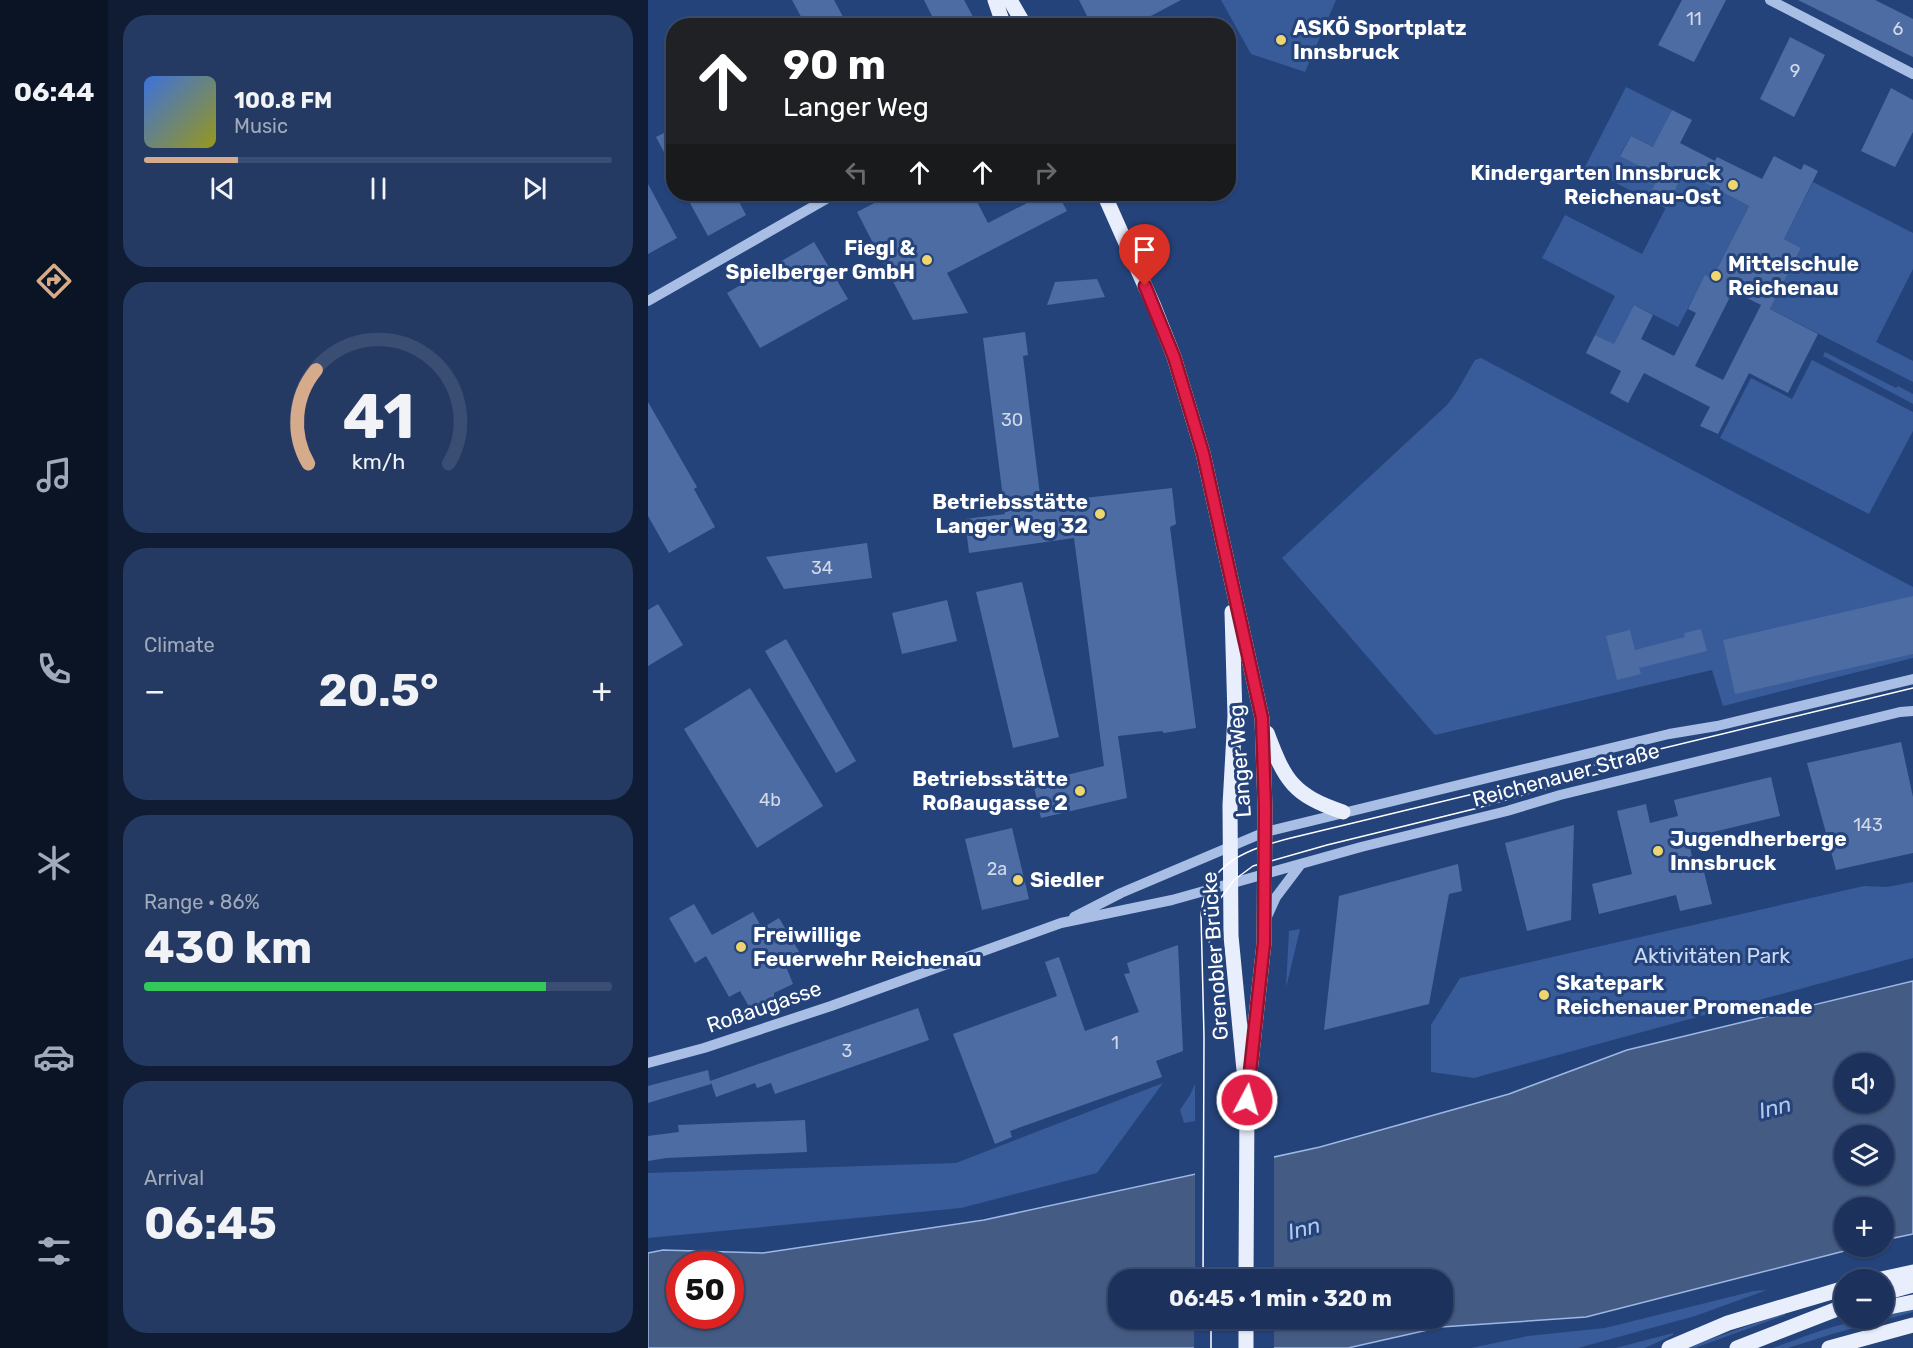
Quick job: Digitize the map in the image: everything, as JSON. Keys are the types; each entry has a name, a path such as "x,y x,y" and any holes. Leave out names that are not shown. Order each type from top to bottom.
{"main road":[{"path":"996,0 1002,18"},
{"path":"1010,0 1020,18"},
{"name":"Langer Weg","path":"1107,201 1174,357 1203,453 1262,718 1264,874"},
{"name":"Langer Weg","path":"1230,845 1235,716 1231,577"},
{"path":"1262,718 1276,758 1285,776 1297,790 1314,801 1343,812"},
{"name":"Grenobler Brücke","path":"1230,845 1231,936 1247,1100"},
{"name":"Grenobler Brücke","path":"1246,1269 1247,1100 1264,943 1264,874"},
{"path":"1894,1276 1913,1272"},
{"path":"1894,1290 1913,1285"},
{"path":"1669,1348 1728,1323 1834,1291"},
{"path":"1894,1306 1913,1302"},
{"path":"1737,1348 1834,1310"},
{"path":"1776,1333 1834,1320"},
{"path":"1829,1348 1913,1325"},
{"path":"1246,1329 1246,1348"}],"street":[{"path":"1770,0 1913,74"},
{"path":"648,301 824,201"},
{"name":"Reichenauer Straße","path":"1230,845 1265,832 1343,812 1658,736 1717,726 1913,679"},
{"path":"1900,712 1913,706"},
{"name":"Reichenauer Straße","path":"1230,884 1592,787 1900,712 1913,711"},
{"name":"Roßaugasse","path":"648,1063 704,1048 820,1009 1061,923 1121,893 1230,845"},
{"path":"1264,924 1276,897 1301,864"},
{"name":"Roßaugasse","path":"1061,923 1172,900 1230,884"}],"green space":[{"name":"ASKÖ Sportplatz Innsbruck","path":"1221,0 1336,0 1305,72 1251,54 1236,27 1236,18 1231,18"},
{"path":"1626,87 1672,110 1657,149 1631,136 1620,155 1661,173 1647,199 1585,167"},
{"path":"1682,171 1749,206 1712,279 1705,276 1678,327 1634,305 1619,335 1619,347 1595,335 1615,296 1542,258 1565,215 1642,254 1680,180"},
{"path":"1813,182 1913,233 1913,269 1876,342 1913,361 1913,382 1770,309 1801,248 1784,239"},
{"path":"1825,352 1896,388 1898,386 1913,394 1913,404 1823,356"},
{"path":"1481,358 1913,587 1913,658 1723,706 1712,670 1435,735 1282,558 1447,405 1475,360"},
{"path":"1812,360 1913,412 1913,431 1869,514 1720,438 1751,378 1792,399"},
{"name":"Aktivitäten Park","path":"1913,882 1913,958 1474,1078 1431,1072 1431,1025 1460,978 1864,886 1887,887"},
{"path":"1300,929 1286,988 1289,931"},
{"path":"1163,1083 1097,1173 961,1208 648,1238 648,1173 956,1163"},
{"path":"1195,1084 1195,1121 1184,1123 1180,1110"},
{"path":"1767,1290 1695,1316 1578,1348 1471,1348 1528,1336 1605,1328 1754,1291"},
{"path":"1913,1307 1913,1312 1894,1317 1894,1311"},
{"path":"1784,1313 1785,1315 1695,1348 1685,1348"},
{"path":"1828,1328 1850,1329 1788,1348 1773,1348"},
{"path":"1673,1333 1645,1348 1616,1348"}],"water":[{"name":"Inn","path":"1913,981 1913,1234 1894,1238 1894,1197 1834,1197 1834,1254 1586,1317 1453,1326 1453,1269 1108,1269 1108,1329 1432,1329 1348,1348 648,1348 648,1253 663,1250 696,1251 666,1251 666,1329 744,1329 744,1252 763,1253 984,1220 1320,1147 1509,1094 1627,1050"}],"pier":[{"path":"1274,1154 1274,1269 1195,1269 1195,1171"},
{"path":"1194,1329 1274,1329 1274,1348 1194,1348"}],"building":[{"path":"792,0 834,0 844,18 802,18"},
{"path":"924,0 964,0 974,18 933,18"},
{"path":"1079,0 1181,0 1147,18 1088,18"},
{"path":"1682,0 1726,0 1694,62 1658,45"},
{"path":"1798,0 1875,0 1913,19 1913,57"},
{"path":"1790,37 1825,55 1794,117 1760,99"},
{"path":"1891,88 1913,100 1913,132 1895,167 1861,151"},
{"path":"1672,110 1692,120 1680,143 1715,161 1717,157 1762,179 1774,156 1801,170 1804,164 1818,171 1784,239 1801,248 1770,309 1818,334 1788,393 1749,373 1718,434 1700,426 1710,407 1644,373 1628,403 1610,393 1621,371 1586,353 1595,335 1614,344 1634,305 1653,315 1641,339 1674,356 1696,313 1688,309 1705,275 1712,279 1749,206 1684,172 1666,208 1647,199 1659,176 1620,156 1631,136 1653,147","holes":["1733,291 1761,305 1723,380 1695,366"]},
{"path":"666,132 666,156 656,137"},
{"path":"648,184 677,238 648,254"},
{"path":"689,201 739,201 746,215 708,236"},
{"name":"Fiegl & Spielberger GmbH","path":"878,201 977,201 988,223 1027,203 1026,201 1062,201 1067,211 947,273 968,313 913,320 857,212"},
{"path":"814,242 848,299 760,348 727,293"},
{"path":"1097,279 1105,297 1047,305 1055,282"},
{"path":"1025,332 1028,355 1023,356 1041,503 1172,488 1176,524 1170,527 1196,728 1118,736 1127,798 1041,818 1033,783 1104,766 1074,538 969,553 965,519 1005,514 983,338"},
{"path":"648,402 697,487 694,489 715,527 669,553 648,516"},
{"path":"867,543 872,578 784,589 766,557"},
{"path":"1022,582 1059,737 1013,748 976,592"},
{"path":"1913,596 1913,654 1735,694 1723,640"},
{"path":"947,600 957,641 902,654 892,613"},
{"path":"658,604 683,645 648,666 648,610"},
{"path":"1701,629 1707,651 1639,668 1641,674 1617,680 1606,636 1630,630 1635,650 1685,637 1684,633"},
{"path":"786,639 856,761 836,773 765,651"},
{"path":"750,688 823,806 757,848 684,729"},
{"path":"1901,742 1913,797 1913,853 1836,870 1807,763"},
{"name":"Jugendherberge Innsbruck","path":"1771,777 1780,816 1688,838 1694,866 1702,864 1712,904 1680,911 1676,895 1599,914 1592,884 1632,874 1617,811 1646,804 1650,823 1678,816 1674,800"},
{"path":"1574,825 1571,920 1527,931 1505,843"},
{"path":"1012,828 1029,899 982,910 965,839"},
{"path":"1458,864 1462,891 1449,894 1429,1004 1324,1030 1339,896"},
{"name":"Freiwillige Feuerwehr Reichenau","path":"694,904 712,935 753,912 762,928 779,918 801,955 785,964 793,984 774,993 774,1005 754,1015 740,991 729,997 706,956 695,963 669,918"},
{"path":"1178,945 1183,1051 1156,1061 1162,1077 1010,1131 1012,1137 995,1144 953,1034 1057,996 1045,962 1059,957 1085,1031 1139,1012 1124,974 1130,973 1127,963"},
{"path":"918,1008 929,1040 775,1094 771,1083 757,1088 755,1083 716,1097 711,1082 711,1084 648,1103 648,1086 708,1070 710,1081"},
{"path":"805,1120 807,1152 666,1158 648,1161 648,1136 679,1132 678,1125"}],"tram line":[{"path":"1203,1269 1204,1036 1201,915 1205,897 1221,869 1247,852 1279,841 1913,688"},
{"path":"1209,947 1211,920 1220,899 1234,880 1253,866 1327,845 1474,809 1608,771"},
{"path":"1211,1329 1211,1348"}],"place":[{"name":"ASKÖ Sportplatz Innsbruck","path":"1281,40"},
{"name":"Kindergarten Innsbruck Reichenau-Ost","path":"1733,185"},
{"name":"Fiegl & Spielberger GmbH","path":"927,260"},
{"name":"Mittelschule Reichenau","path":"1716,276"},
{"name":"Betriebsstätte Langer Weg 32","path":"1100,514"},
{"name":"Betriebsstätte Roßaugasse 2","path":"1080,791"},
{"name":"Jugendherberge Innsbruck","path":"1658,851"},
{"name":"Siedler","path":"1018,880"},
{"name":"Freiwillige Feuerwehr Reichenau","path":"741,947"},
{"name":"Skatepark Reichenauer Promenade","path":"1544,995"}],"route":[{"path":"1145,286 1174,357 1203,453 1262,718 1265,807 1264,943 1247,1100"}]}
